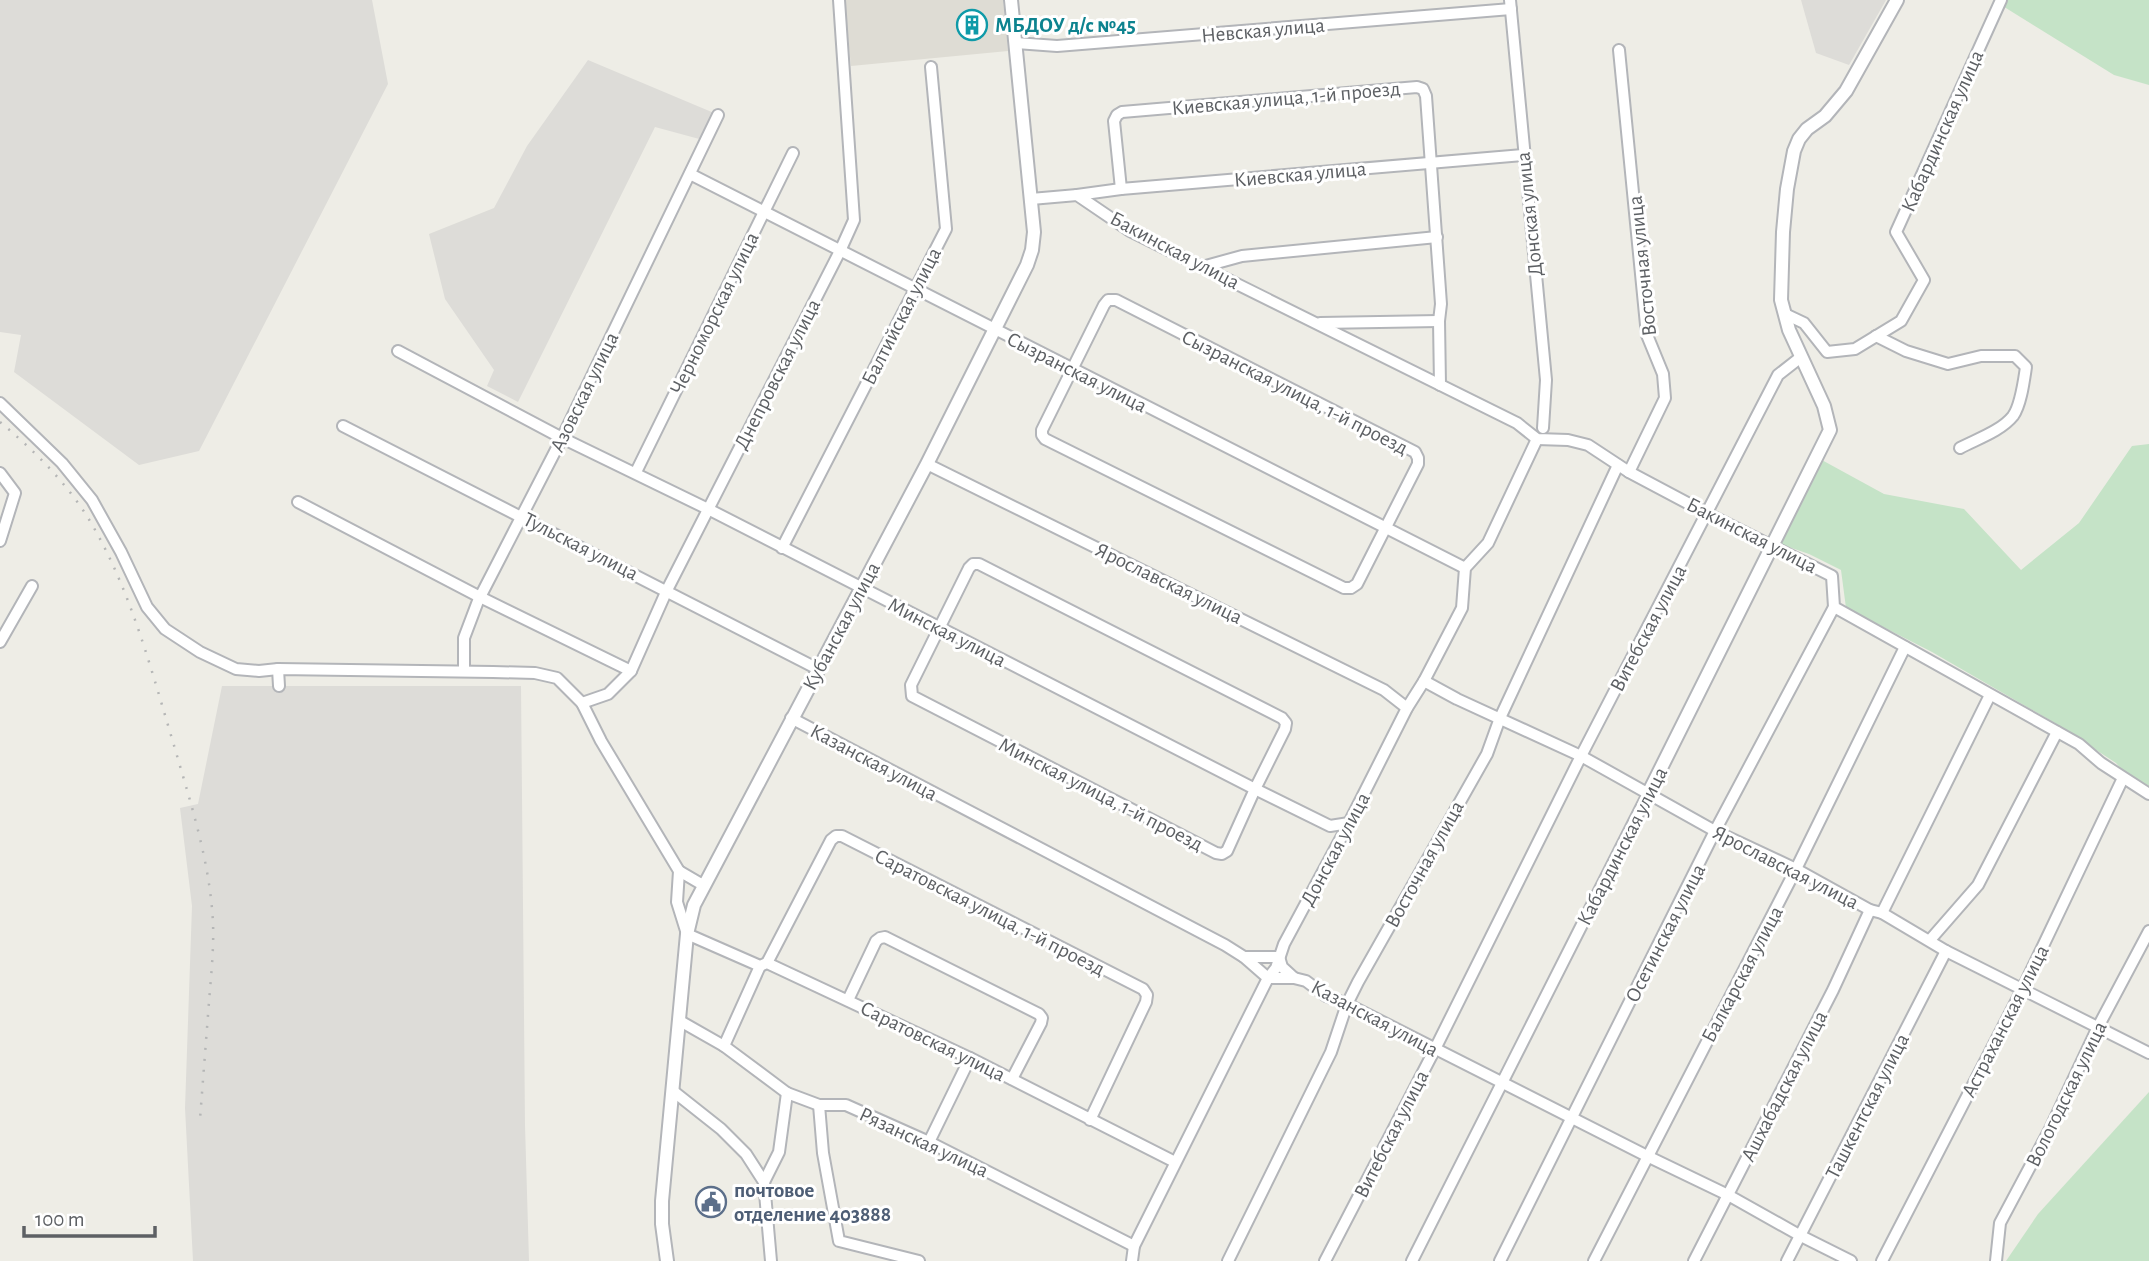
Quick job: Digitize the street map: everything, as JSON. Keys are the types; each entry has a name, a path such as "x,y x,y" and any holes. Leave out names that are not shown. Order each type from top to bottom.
{"street":[{"name":"Днепровская улица","path":"582,703 608,694 631,671 667,590 840,251 853,220 839,0"},
{"name":"Кубанская улица","path":"667,1261 662,1201 687,934 694,905 927,464 1032,250 1034,232 1011,0"},
{"path":"1801,357 1789,330 1781,300 1783,232 1794,151 1807,129 1836,105 1846,92 1897,0"},
{"name":"Кабардинская улица","path":"1785,314 1804,323 1827,352 1855,349 1901,321 1924,280 1896,232 2001,0"},
{"name":"Невская улица","path":"1015,43 1057,46 1510,5"},
{"name":"Донская улица","path":"1510,5 1546,380 1543,428"},
{"name":"Восточная улица","path":"1619,50 1647,335 1663,374 1665,398 1629,472"},
{"name":"Балтийская улица","path":"782,548 946,229 931,67"},
{"name":"Киевская улица, 1-й проезд","path":"1121,189 1114,121 1122,112 1423,89 1426,96 1432,163 1441,304 1440,385"},
{"name":"Азовская улица","path":"464,671 464,638 480,597 562,438 718,115"},
{"name":"Черноморская улица","path":"636,472 793,153"},
{"name":"Киевская улица","path":"1077,195 1523,155"},
{"name":"Сызранская улица","path":"690,174 1465,568"},
{"path":"1031,199 1077,195"},
{"name":"Бакинская улица","path":"1077,195 1130,231 1440,385 1543,440 1568,440 1588,445 1629,472 1832,576 1834,607"},
{"path":"1202,267 1242,257 1437,237"},
{"name":"Сызранская улица, 1-й проезд","path":"1108,300 1115,300 1415,452 1418,464 1387,528 1357,584 1344,588 1045,439 1042,430 1108,300"},
{"name":"Бакинская улица","path":"1317,323 1439,321"},
{"path":"1875,336 1906,351 1948,364 1981,356 2015,356 2026,367 2014,415 1991,433 1960,448"},
{"name":"Минская улица","path":"398,351 562,438 636,472 1255,789 1330,826 1349,823"},
{"name":"Кабардинская улица","path":"1412,1261 1830,430 1824,406 1801,357"},
{"name":"Витебская улица","path":"1325,1261 1778,375 1801,357"},
{"path":"0,403 62,463 92,500 147,607 165,629 200,652 236,669 464,671 535,673 557,678 582,703 601,741 679,871 704,885"},
{"path":"1465,568 1488,543 1543,440 1543,428 1517,424"},
{"name":"Тульская улица","path":"344,426 818,668"},
{"name":"Ярославская улица","path":"927,464 1384,690 1407,708"},
{"name":"Восточная улица","path":"1228,1261 1331,1052 1347,1004 1487,754 1500,718 1618,465"},
{"path":"0,473 15,493 0,541"},
{"path":"298,502 480,597 631,671"},
{"name":"Минская улица, 1-й проезд","path":"973,564 979,564 1282,718 1286,723 1285,729 1255,789 1227,851 1216,853 912,696 911,685 969,568 973,564"},
{"name":"Донская улица","path":"1132,1261 1134,1246 1268,978 1276,968 1284,944 1462,608 1465,568"},
{"path":"0,642 32,586"},
{"path":"1834,607 2079,744 2101,763 2149,794"},
{"name":"Осетинская улица","path":"1500,1261 1715,831 1834,607"},
{"name":"Балкарская улица","path":"1594,1261 1796,869 1905,648"},
{"path":"278,669 279,686"},
{"name":"Ярославская улица","path":"1424,681 1581,756 1715,831 1796,869 1882,913 1947,951 2149,1053"},
{"path":"1882,913 1990,695"},
{"name":"Казанская улица","path":"791,718 1225,945 1268,978 1294,978 1314,986 1335,1001 1347,1004 1728,1195 1851,1261"},
{"path":"1930,940 1978,885 2057,732"},
{"name":"Астраханская улица","path":"1882,1261 2022,990 2123,778"},
{"name":"Саратовская улица, 1-й проезд","path":"764,964 831,840 842,836 1143,989 1147,995 1146,1002 1090,1120"},
{"path":"679,871 677,902 687,934"},
{"name":"Ашхабадская улица","path":"1694,1261 1833,990 1870,909"},
{"name":"Вологодская улица","path":"1996,1261 2000,1223 2149,931"},
{"name":"Саратовская улица","path":"687,934 848,1000 970,1058 1175,1162"},
{"path":"848,1000 876,941 885,937 1042,1018 1012,1079"},
{"name":"Ташкентская улица","path":"1787,1261 1947,951"},
{"path":"1244,957 1279,957 1282,967 1294,978"},
{"path":"724,1045 764,964"},
{"name":"Рязанская улица","path":"680,1021 724,1045 787,1093 819,1105 846,1105 929,1142 1134,1246"},
{"path":"929,1142 970,1058"},
{"path":"673,1091 721,1129 746,1154 764,1182 771,1261"},
{"path":"764,1182 779,1152 787,1093"},
{"path":"819,1105 839,1241 919,1261"}],"shaded area":[{"path":"0,0 372,0 388,84 199,451 139,465 14,372 21,335 0,332"},
{"path":"844,0 1003,0 1008,51 851,66"},
{"path":"1801,0 1886,0 1849,65 1816,53"},
{"path":"588,60 714,113 703,140 655,127 518,402 487,386 494,370 445,299 429,234 494,208 527,146"},
{"path":"222,686 521,686 525,1125 529,1261 193,1261 185,1108 192,906 180,808 198,804"}],"green space":[{"path":"1993,0 2149,0 2149,85 2114,75"},
{"path":"2149,444 2149,791 2131,780 2116,763 2055,723 1932,652 1846,608 1841,570 1809,554 1780,544 1820,459 1884,494 1964,509 2021,570 2079,523 2132,446"},
{"path":"2149,1092 2149,1261 2006,1261 2038,1214"}],"railway":[{"path":"0,422 27,445 64,484 85,513 107,553 140,633 186,786 204,854 213,923 200,1119"}],"place":[{"name":"МБДОУ д/с №45","path":"972,25"},
{"name":"почтовое отделение 403888","path":"711,1202"}]}
